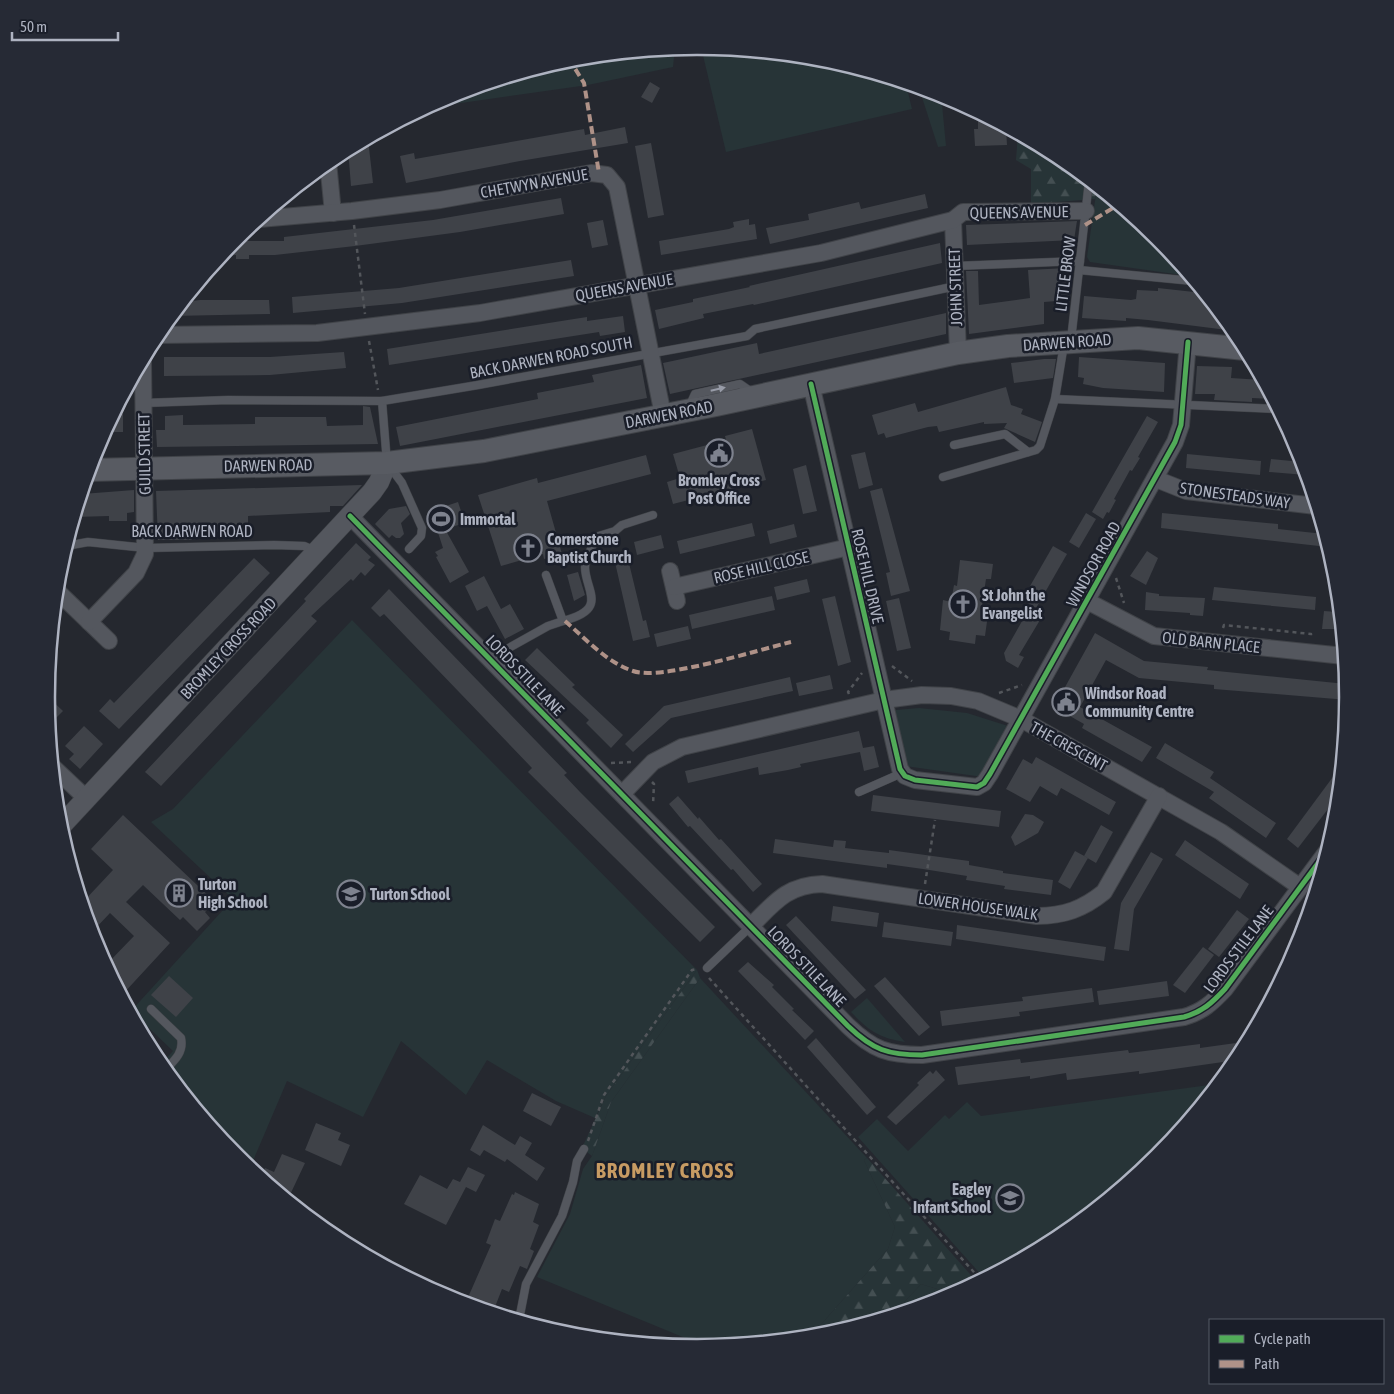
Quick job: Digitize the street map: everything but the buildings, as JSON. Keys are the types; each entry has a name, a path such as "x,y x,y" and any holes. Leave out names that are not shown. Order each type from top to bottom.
{"main road":[{"name":"DARWEN ROAD","path":"97,470 387,463 484,451 663,416 958,353 1008,346 1138,338 1235,347"}],"street":[{"path":"329,171 334,213"},
{"name":"CHETWYN AVENUE","path":"270,218 334,213 440,200 599,173 607,175 617,187 663,416"},
{"name":"QUEENS AVENUE","path":"167,335 271,335 367,327 480,313 821,253 952,220 968,211 1086,211"},
{"name":"JOHN STREET","path":"952,220 958,353"},
{"name":"WINDSOR ROAD","path":"902,773 915,780 973,788 981,786 990,774 1175,442 1181,425 1188,342"},
{"name":"GUILD STREET","path":"143,372 146,548"},
{"name":"ROSE HILL DRIVE","path":"811,384 902,773"},
{"name":"BROMLEY CROSS ROAD","path":"67,820 318,552 379,482 387,463"},
{"name":"STONESTEADS WAY","path":"1156,479 1186,491 1309,505"},
{"name":"LORDS STILE LANE","path":"350,516 865,1042 885,1052 902,1055 922,1055 1184,1017 1199,1012 1213,1003 1225,989 1316,865"},
{"name":"ROSE HILL CLOSE","path":"674,586 849,547"},
{"path":"89,622 136,573 143,561 146,548"},
{"path":"63,597 109,641"},
{"name":"OLD BARN PLACE","path":"1087,600 1154,636 1338,655"},
{"name":"THE CRESCENT","path":"622,794 654,762 682,747 884,700 922,695 951,696 991,706 1021,719 1221,832 1300,887"},
{"path":"59,773 87,799"},
{"name":"LOWER HOUSE WALK","path":"750,926 782,895 806,885 822,884 1037,916 1067,914 1081,908 1104,892 1113,881 1159,796"}],"lane":[{"name":"LITTLE BROW","path":"1028,452 1040,446 1044,441 1055,399 1068,341 1079,270 1088,188"},
{"path":"955,266 1080,261"},
{"path":"1079,270 1184,279"},
{"name":"BACK DARWEN ROAD SOUTH","path":"144,403 228,400 382,401 478,386 651,352 746,336 755,329 956,286"},
{"path":"1055,399 1271,409"},
{"path":"382,401 387,463 402,483 422,528 421,536 409,549"},
{"path":"954,445 1005,434 1028,452"},
{"path":"943,477 1028,452"},
{"path":"491,658 548,626 582,616 591,605 592,598 584,567 584,560 592,548 589,539 615,531 622,525 653,515"},
{"name":"BACK DARWEN ROAD","path":"74,545 88,542 146,548 274,545 304,546 318,552"},
{"path":"546,575 563,621"},
{"path":"859,792 902,773"},
{"path":"708,968 750,926"},
{"path":"150,1009 181,1038 182,1044 179,1056 171,1064"},
{"path":"520,1314 526,1284 562,1216 573,1182 577,1161 584,1149"}],"path":[{"path":"352,211 367,327 379,394 382,401"},
{"path":"1104,571 1117,579 1125,605 1118,617"},
{"path":"991,706 997,694 1025,684 1037,691"},
{"path":"922,898 936,820"},
{"path":"584,1149 604,1096 692,970 708,968 710,981 976,1275"}],"green space":[{"path":"703,55 781,60 822,67 908,91 912,109 726,152"},
{"path":"674,56 673,67 588,85 450,105 491,89 572,67 613,60"},
{"path":"922,96 942,104 946,146 938,147"},
{"path":"1017,141 1054,163 1088,188 1096,194 1095,199 1031,204 1031,169 1016,160"},
{"path":"1096,194 1151,243 1181,275 1090,262 1087,257"},
{"name":"Turton School","path":"352,620 697,970 606,1096 595,1118 556,1101 487,1060 466,1095 401,1041 363,1117 287,1081 253,1161 214,1120 188,1088 166,1058 173,1051 145,1024 135,1007 233,899 151,822 173,809"},
{"path":"919,708 967,713 1008,726 983,777 905,766 895,716 896,710"},
{"path":"697,970 700,978 611,1102 592,1156 582,1148 606,1096"},
{"path":"700,978 867,1158 864,1160 895,1227 888,1249 818,1328 739,1338 687,1339 537,1277 570,1214 583,1169 592,1156 611,1102"},
{"path":"867,998 905,1042 875,1033 851,1012"},
{"name":"Eagley Infant School","path":"1208,1085 1180,1120 1120,1180 1054,1231 980,1273 858,1137 877,1119 908,1151 945,1115 949,1119 967,1102 981,1116"},
{"path":"867,1158 972,1277 942,1290 921,1284 901,1306 818,1328 888,1249 895,1227 864,1160"},
{"path":"921,1284 942,1290 903,1305 901,1306"}],"marked path":[{"path":"574,67 584,83 599,173"},
{"path":"1085,225 1113,208"},
{"path":"565,621 614,662 633,671 646,673 664,672 710,663 791,642"}],"cycle path":[{"path":"811,384 900,769 905,776 915,780 977,787 984,783 990,774 1175,442 1181,425 1188,342"},
{"path":"350,516 848,1026 865,1041 882,1050 900,1054 922,1055 1184,1017 1201,1010 1225,989 1316,866"}],"place":[{"name":"Bromley Cross Post Office","path":"719,453"},
{"name":"Immortal","path":"441,519"},
{"name":"Cornerstone Baptist Church","path":"528,548"},
{"name":"St John the Evangelist","path":"963,604"},
{"name":"Windsor Road Community Centre","path":"1066,702"},
{"name":"Turton High School","path":"179,893"},
{"name":"Turton School","path":"351,894"},
{"name":"Eagley Infant School","path":"1010,1198"}],"district":[{"name":"BROMLEY CROSS","path":"665,1171"}]}
